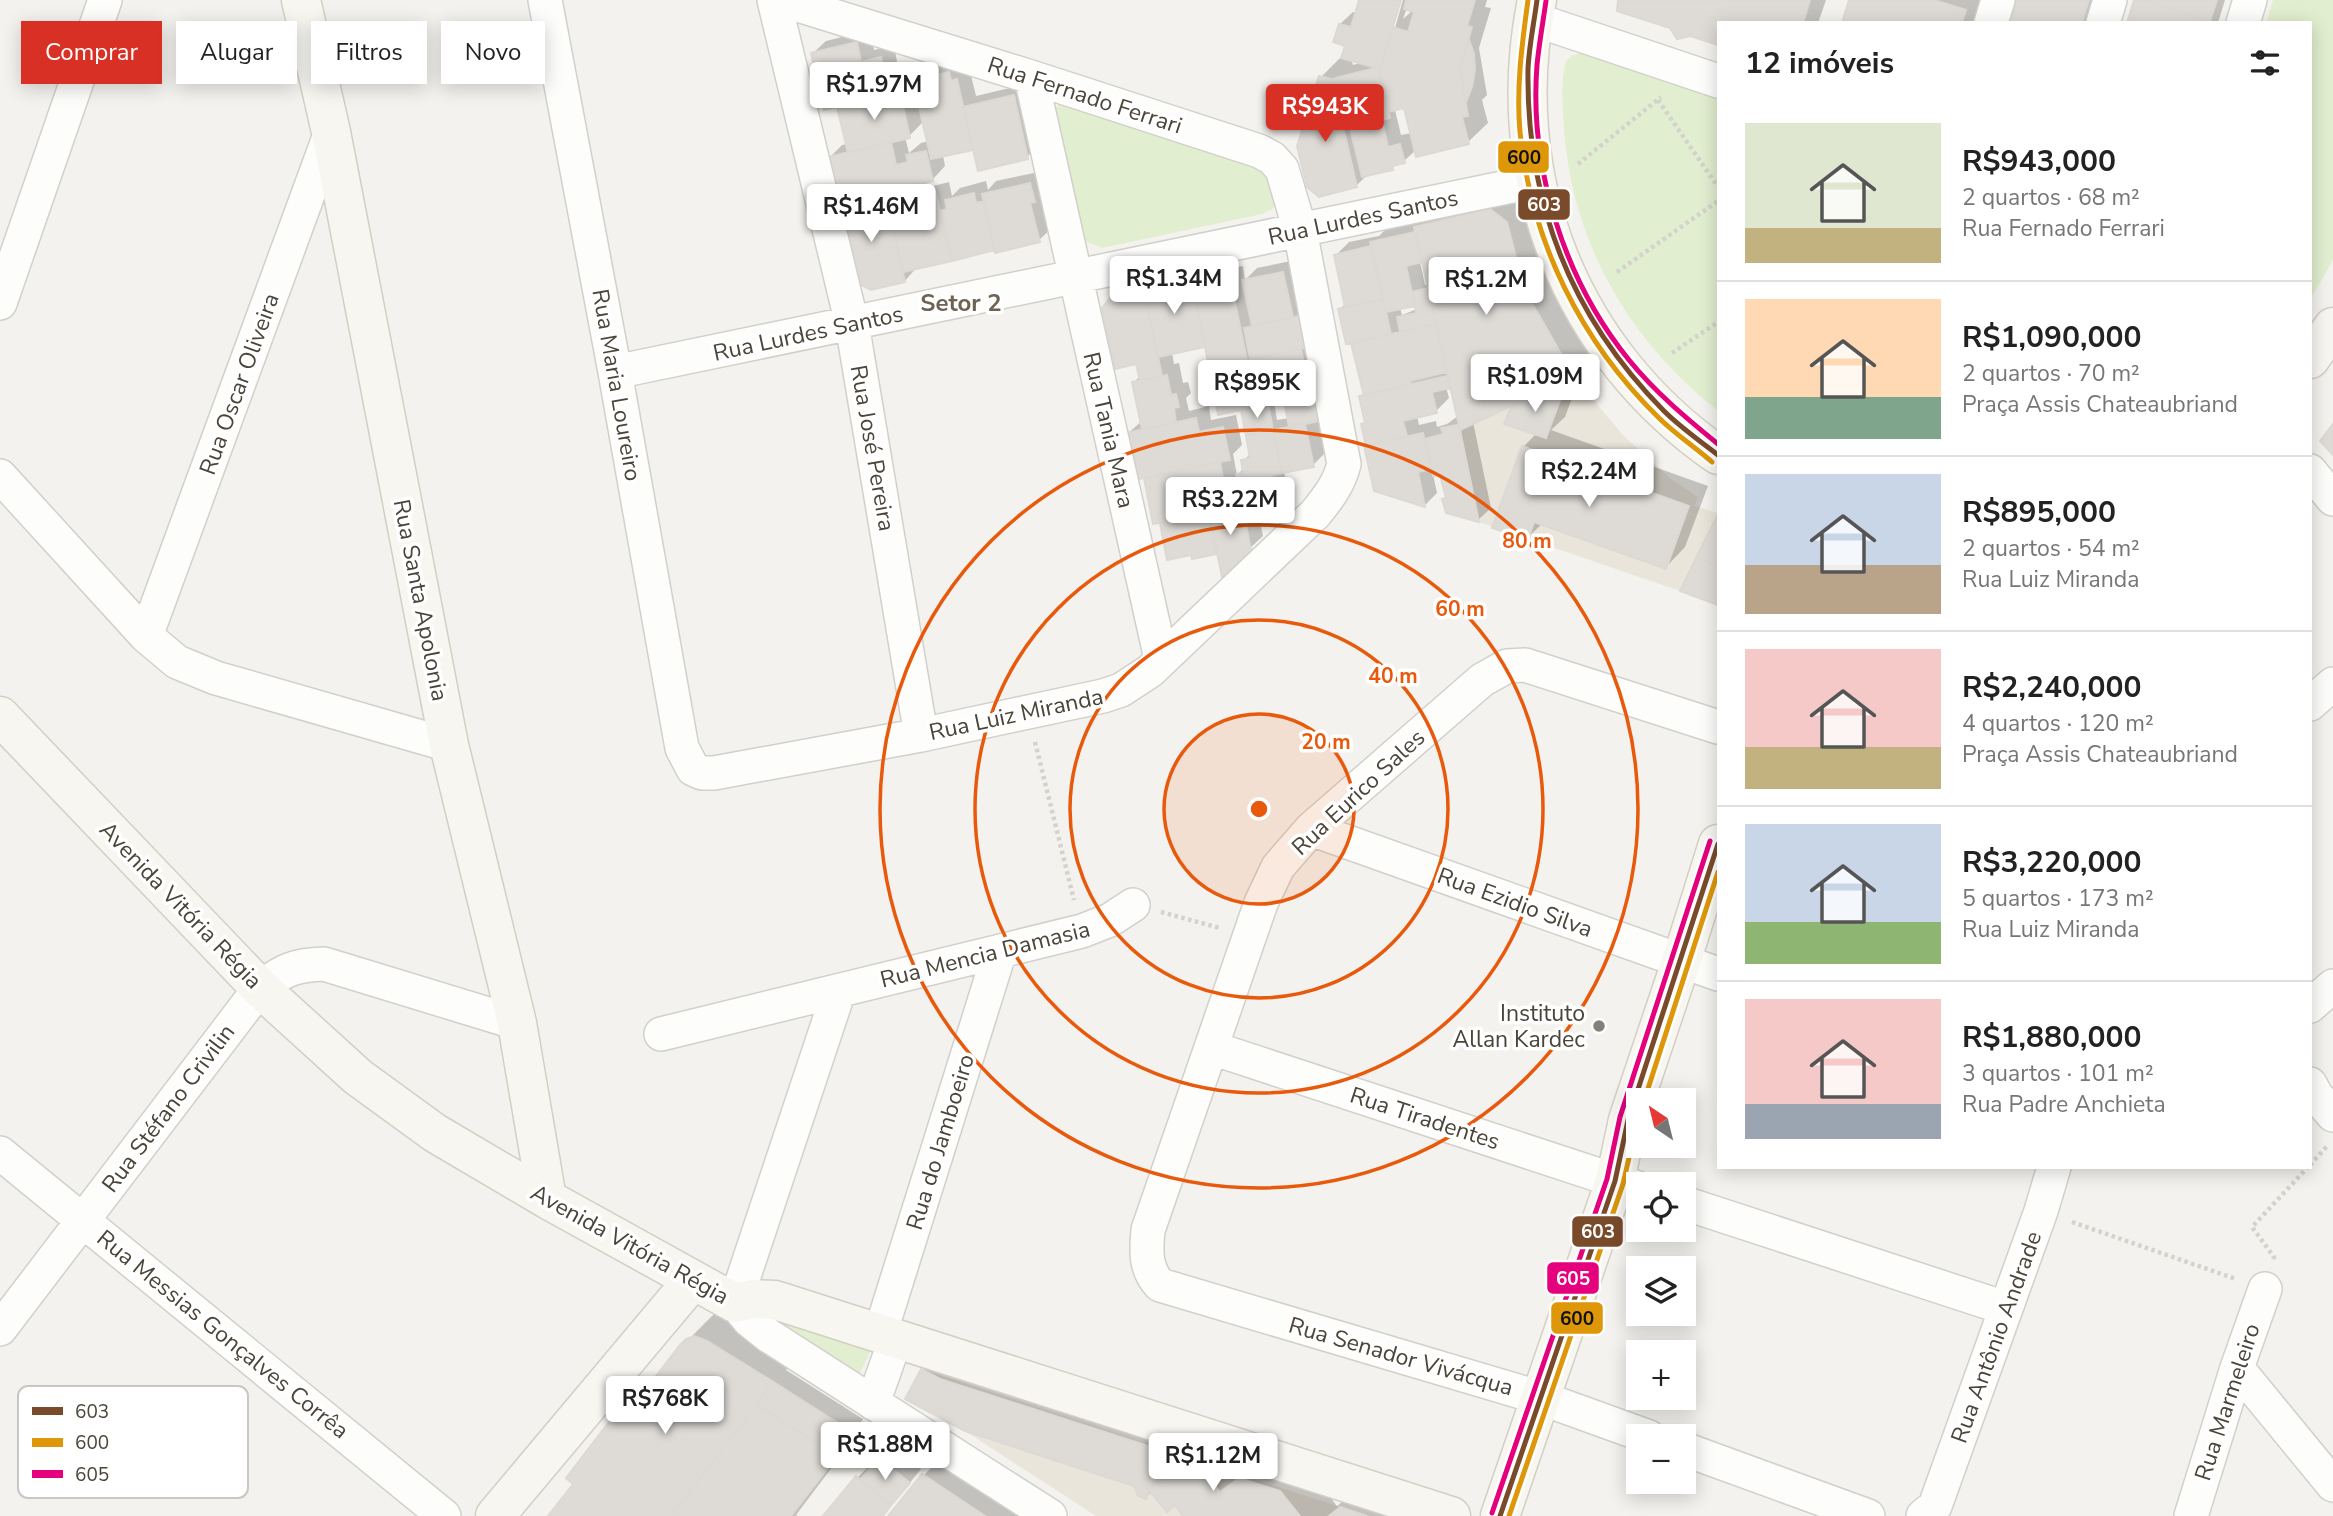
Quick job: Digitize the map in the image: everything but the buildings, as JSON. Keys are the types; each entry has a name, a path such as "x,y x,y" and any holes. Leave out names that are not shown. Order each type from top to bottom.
{"street":[{"path":"0,303 105,0"},
{"name":"Rua Santa Apolonia","path":"301,0 331,132 449,745 517,1023 547,1199"},
{"name":"Rua Maria Loureiro","path":"545,0 682,748 693,769"},
{"name":"Rua José Pereira","path":"774,0 852,324 921,735"},
{"name":"Rua Fernado Ferrari","path":"782,0 1259,151 1272,158 1282,169 1300,230"},
{"path":"1992,21 1998,0"},
{"path":"2103,21 2110,0"},
{"path":"2244,21 2250,0"},
{"path":"1705,76 1535,10 1527,74 1527,119 1536,181 1555,248 1572,289 1594,327 1620,363 1649,397 1681,427 1717,454"},
{"name":"Rua Tania Mara","path":"1031,77 1160,659"},
{"name":"Rua Oscar Oliveira","path":"146,636 331,132"},
{"name":"Rua Lurdes Santos","path":"615,372 1536,181"},
{"name":"Rua Luiz Miranda","path":"693,769 714,773 921,735 1103,696 1121,690 1150,671 1315,514 1340,478 1344,464 1300,230"},
{"path":"2312,356 2333,328"},
{"path":"2312,473 2333,499"},
{"path":"0,476 146,636 177,662 216,678 449,745"},
{"name":"Rua Eurico Sales","path":"1153,1277 1146,1251 1148,1230 1248,936 1278,867 1311,829 1482,680 1507,666 1525,665 1717,727"},
{"path":"2312,702 2333,684"},
{"name":"Avenida Vitória Régia","path":"0,716 260,988 358,1077 435,1133 693,1280 735,1303 753,1299 775,1300 1451,1516"},
{"name":"Rua Ezidio Silva","path":"1311,829 1717,974"},
{"path":"1627,1172 1628,1120 1717,847"},
{"name":"Rua Mencia Damasia","path":"661,1034 1082,931 1110,920 1133,905"},
{"name":"Rua do Jamboeiro","path":"873,1403 888,1336 1000,951"},
{"name":"Rua Stéfano Crivilin","path":"0,1329 260,988 278,974 299,965 324,964 517,1023"},
{"path":"2312,1004 2333,986"},
{"path":"839,991 735,1303 759,1329 1050,1516"},
{"name":"Rua Tiradentes","path":"1212,1048 1626,1184"},
{"path":"2312,1088 2333,1115"},
{"name":"Rua Messias Gonçalves Corrêa","path":"0,1153 444,1516"},
{"name":"Rua Antônio Andrade","path":"1929,1511 2041,1211 2053,1169"},
{"path":"1500,1516 1541,1398 1626,1186"},
{"path":"1696,1207 2005,1308"},
{"name":"Rua Senador Vivácqua","path":"1153,1277 1160,1285 1541,1398 1626,1429"},
{"path":"495,1516 693,1280"},
{"name":"Rua Marmeleiro","path":"2191,1516 2237,1368 2265,1289"},
{"path":"2237,1368 2333,1485"},
{"path":"1696,1453 1868,1516"}],"path":[{"path":"1578,164 1658,100 1705,76"},
{"path":"1658,100 1717,186"},
{"path":"1617,272 1717,202"},
{"path":"1672,353 1717,323"},
{"path":"1028,712 1082,931"},
{"path":"1133,905 1248,936"},
{"path":"2312,1163 2333,1140"},
{"path":"2041,1211 2265,1289 2274,1257 2252,1227 2306,1169"}],"shaded area":[{"path":"1577,375 1599,407 1624,436 1671,479 1698,497 1695,506 1717,513 1680,591 1479,522 1460,430"},
{"path":"921,1369 1367,1516 1096,1516 965,1431 905,1399"}],"green space":[{"path":"2273,0 2333,0 2333,260 2312,297 2312,21 2267,21"},
{"path":"1583,52 1717,98 1717,410 1686,383 1633,321 1611,287 1593,251 1579,212 1564,130 1562,87 1566,61"},
{"path":"1065,102 1255,165 1272,180 1276,204 1262,214 1102,248 1087,242 1081,235 1055,109"},
{"path":"770,1319 872,1348 859,1375"}],"transit line":[{"name":"600","path":"1528,0 1519,82 1520,132 1535,212 1548,250 1564,287 1606,357 1659,418 1712,462"},
{"name":"603","path":"1537,0 1528,69 1529,118 1535,166 1545,211 1560,255 1579,296 1631,375 1670,417 1717,454"},
{"name":"605","path":"1546,1 1537,65 1539,143 1545,183 1569,259 1606,329 1629,360 1660,394 1717,443"},
{"name":"605","path":"1492,1513 1607,1179 1620,1117 1710,841"},
{"name":"603","path":"1500,1516 1615,1181 1628,1120 1717,847"},
{"name":"600","path":"1648,1088 1717,875"},
{"name":"600","path":"1509,1516 1623,1184 1629,1158"}],"place":[{"name":"Instituto Allan Kardec","path":"1599,1026"}],"district":[{"name":"Setor 2","path":"961,303"}]}
